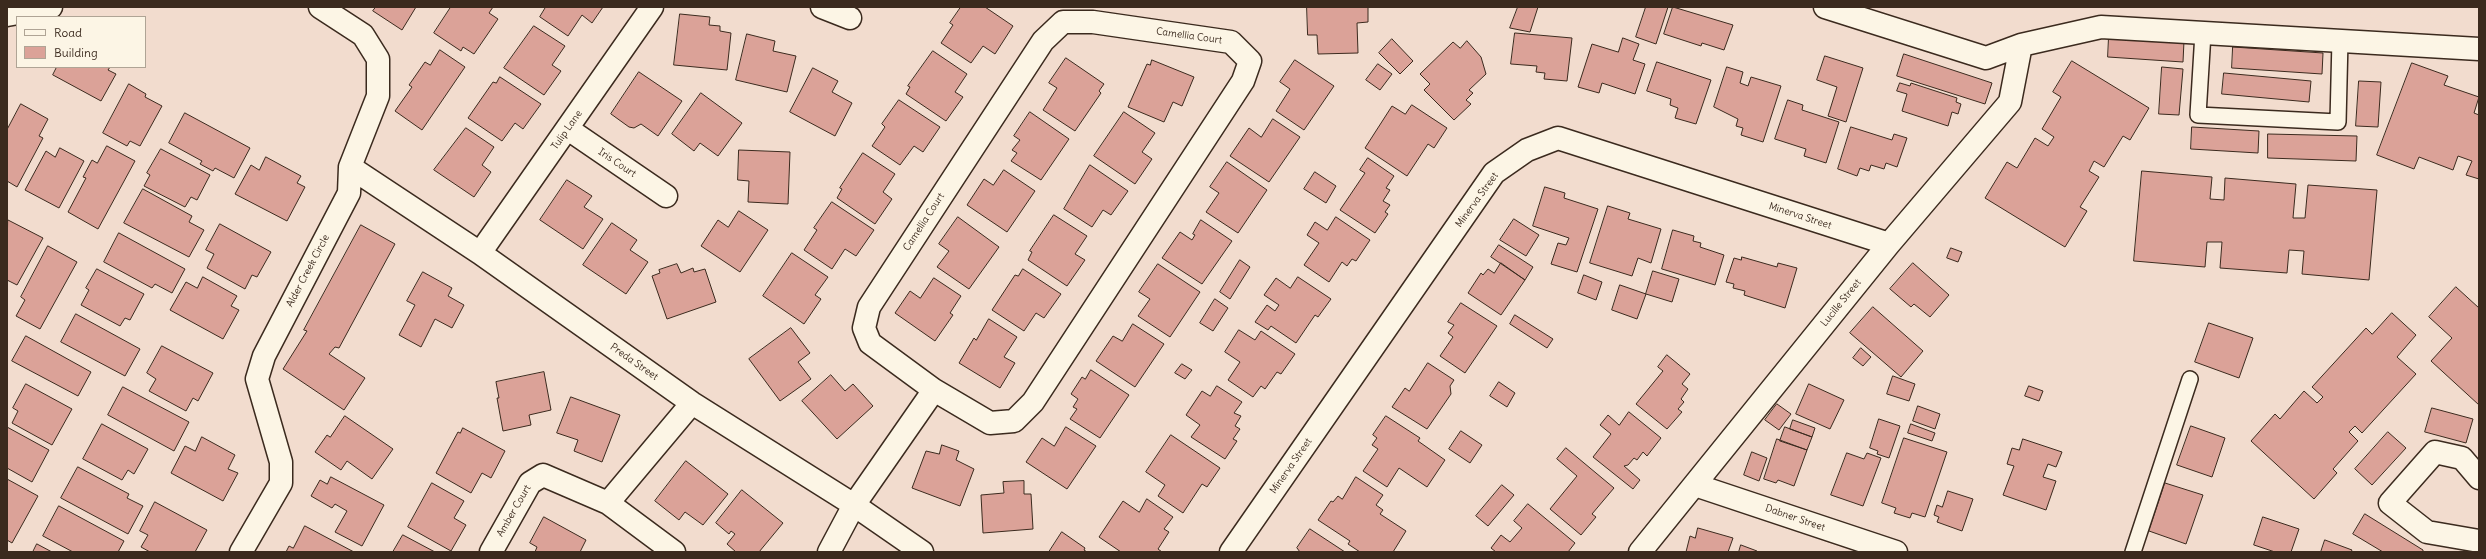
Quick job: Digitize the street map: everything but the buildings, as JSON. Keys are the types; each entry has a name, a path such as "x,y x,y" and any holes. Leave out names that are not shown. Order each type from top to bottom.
{"street":[{"path":"7,15 50,7"},
{"name":"Alder Creek Circle","path":"241,552 281,483 281,462 257,379 264,356 349,193 350,166 378,96 378,59 363,35 320,7"},
{"name":"Tulip Lane","path":"480,253 652,7"},
{"path":"822,7 850,18"},
{"path":"1825,7 1986,58 2021,45 2101,27 2479,49"},
{"name":"Camellia Court","path":"1063,22 1093,22 1231,42 1250,62 1243,81 1034,402 1014,421 990,423 934,390 870,344 864,328 869,307 1042,41 1063,22"},
{"name":"Lucille Street","path":"1640,552 1889,244 2010,102 2021,45"},
{"name":"Iris Court","path":"568,129 666,196"},
{"name":"Minerva Street","path":"1231,552 1494,173 1527,150 1558,138 1889,244"},
{"name":"Preda Street","path":"350,166 480,253 692,403 854,505 922,552"},
{"path":"829,552 854,505 934,390"},
{"path":"608,503 692,403"},
{"path":"2479,478 2462,458 2435,452 2390,503 2427,532 2479,541"},
{"name":"Amber Court","path":"491,552 530,483 543,475 608,503 674,552"},
{"name":"Dabner Street","path":"1695,485 1896,552"}],"lane":[{"path":"2203,33 2198,115 2338,122 2340,40"},
{"path":"2133,552 2190,378"}]}
